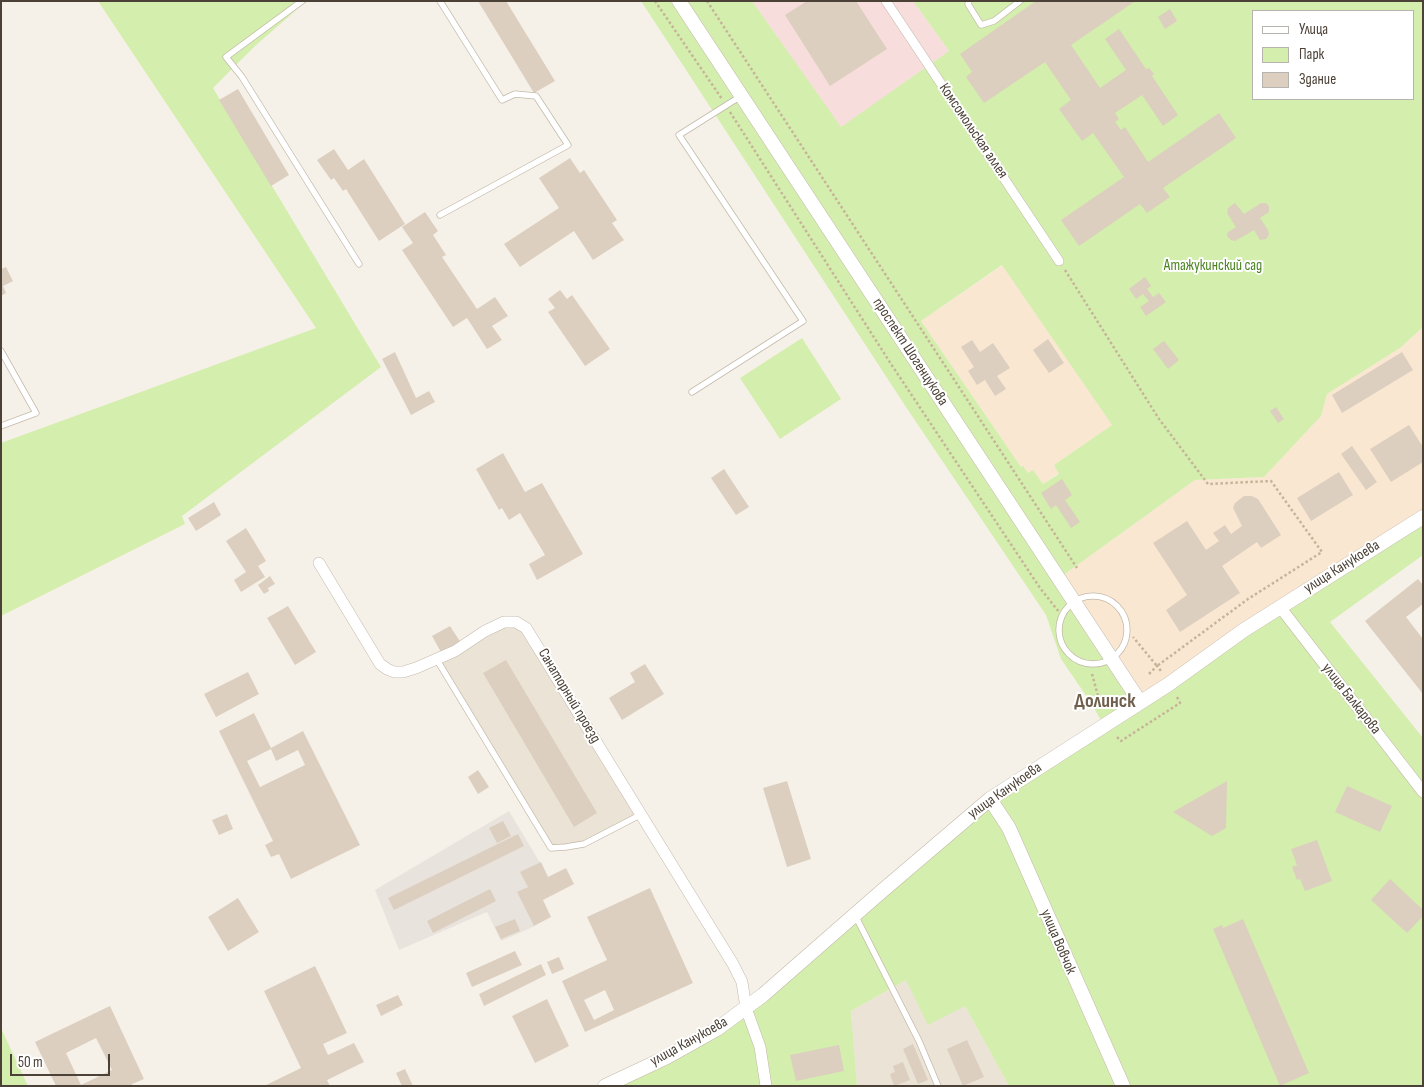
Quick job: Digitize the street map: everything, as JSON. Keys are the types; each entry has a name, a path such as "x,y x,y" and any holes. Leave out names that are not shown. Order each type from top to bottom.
{"street":[{"name":"проспект Шогенцукова","path":"679,1 1140,702"},
{"name":"Комсомольская аллея","path":"886,1 1059,262"},
{"name":"улица Канукоева","path":"605,1086 692,1044 717,1029 746,1008 990,799 1140,702 1280,607 1423,517"},
{"name":"Санаторный проезд","path":"319,562 380,664 394,672 403,672 455,652 485,631 504,622 516,622 526,628 733,964 742,982 746,1008 760,1047 766,1086"},
{"name":"улица Балкарова","path":"1280,607 1423,792"},
{"name":"улица Вовчок","path":"990,799 1009,828 1123,1086"}],"lane":[{"path":"302,1 226,57 242,77 359,264"},
{"path":"440,1 502,100 515,94 536,96 568,145 440,215"},
{"path":"969,1 968,4 981,24 994,21 1020,1"},
{"path":"692,392 803,322 679,135 741,96"},
{"path":"1,351 36,413 1,426"},
{"path":"1097,596 1108,599 1118,606 1125,617 1126,641 1120,651 1111,659 1098,664 1085,663 1074,658 1065,649 1060,637 1060,624 1065,612 1073,602 1084,597 1097,596"},
{"path":"437,660 550,848 584,844 640,815"},
{"path":"854,914 919,1041 938,1086"}],"path":[{"path":"655,1 727,105 891,364 1040,588 1059,612"},
{"path":"707,1 1078,568"},
{"path":"1059,262 1158,419 1208,484 1271,481 1322,552 1248,599 1157,666 1149,674"},
{"path":"1133,637 1160,672"},
{"path":"1092,674 1102,709"},
{"path":"1117,736 1120,741 1180,703 1174,692"},
{"path":"1100,703 1109,699"}],"shaded area":[{"path":"752,1 913,1 949,51 841,128"},
{"path":"1003,265 1112,425 1054,465 1059,473 1043,484 1033,470 1028,473 1021,467 921,321"},
{"path":"1423,327 1423,517 1140,702 1058,579 1195,480 1264,477 1321,416 1327,394 1400,348"},
{"path":"516,622 640,815 584,844 551,848 437,660"},
{"path":"509,811 548,876 519,892 535,926 501,941 487,912 399,950 375,890"},
{"path":"906,980 965,1006 1009,1086 857,1086 851,1011"}],"green space":[{"path":"98,1 309,1 255,46 213,88 381,367 182,516 185,524 1,616 1,443 316,328"},
{"name":"Атажукинский сад","path":"641,1 752,1 841,127 949,51 913,1 1423,1 1423,327 1400,348 1327,394 1321,416 1264,477 1195,480 1058,579 1140,702 1423,517 1423,555 1330,622 1423,738 1423,1086 1009,1086 965,1006 928,1025 906,980 851,1011 857,1086 605,1086 717,1029 951,831 1104,725 1061,659 1046,615 906,407","holes":["1002,265 1112,425 1054,465 1059,474 1043,484 1033,470 1028,473 1023,466 1021,467 921,321"]},
{"path":"802,338 841,399 780,439 740,378"},
{"path":"1,1028 28,1086 1,1086"}],"building":[{"path":"478,1 506,1 555,81 534,93"},
{"path":"807,1 856,1 887,49 830,86 785,15"},
{"path":"1036,1 1134,2 1071,45 1100,88 1126,70 1105,39 1119,29 1146,69 1149,68 1154,74 1152,76 1178,115 1163,126 1142,95 1115,113 1119,119 1115,122 1121,130 1125,127 1148,162 1219,113 1236,138 1163,188 1170,197 1147,213 1140,204 1079,246 1061,220 1124,177 1093,133 1082,141 1059,109 1071,100 1045,62 984,103 966,77 972,72 960,54"},
{"path":"1170,9 1177,21 1165,29 1158,17"},
{"path":"238,89 289,175 271,186 219,100"},
{"path":"334,149 348,170 364,159 405,224 379,241 346,189 343,191 334,178 331,180 317,160"},
{"path":"570,158 580,173 584,170 617,220 612,223 624,240 593,260 574,231 520,267 504,244 559,208 539,178"},
{"path":"1235,203 1244,214 1261,203 1266,203 1269,206 1269,212 1260,218 1268,230 1269,235 1266,239 1260,240 1254,230 1235,241 1227,236 1228,232 1236,227 1227,213 1228,208"},
{"path":"425,212 438,231 433,235 446,255 442,257 477,309 495,297 508,316 492,326 502,340 487,349 467,318 453,327 402,250 413,243 402,227"},
{"path":"6,267 13,281 3,286 6,293 1,296 1,269"},
{"path":"1145,277 1151,286 1147,289 1153,297 1159,293 1166,302 1146,316 1140,307 1149,301 1143,294 1136,299 1129,289"},
{"path":"560,290 567,299 572,295 610,349 585,366 548,312 555,308 548,299"},
{"path":"1048,339 1064,363 1049,373 1033,350"},
{"path":"972,340 980,352 993,343 1010,368 997,376 1006,389 995,396 985,380 977,385 968,371 974,367 961,347"},
{"path":"1164,341 1179,360 1168,369 1153,349"},
{"path":"395,352 416,398 429,391 435,402 411,415 382,359"},
{"path":"1402,352 1413,370 1342,413 1332,395"},
{"path":"1276,407 1284,419 1278,423 1270,411"},
{"path":"1409,425 1423,447 1423,462 1391,482 1370,449"},
{"path":"1352,446 1377,482 1366,490 1341,454"},
{"path":"503,453 525,492 542,483 583,554 537,580 529,564 545,555 520,513 509,520 502,508 499,510 476,469"},
{"path":"724,469 749,507 736,515 711,478"},
{"path":"1339,472 1353,495 1311,521 1297,498"},
{"path":"1062,479 1072,495 1065,500 1080,522 1071,528 1056,505 1051,509 1041,493"},
{"path":"1244,496 1252,496 1258,499 1281,535 1261,548 1257,542 1222,566 1240,593 1180,632 1166,610 1187,595 1153,543 1187,521 1206,550 1219,541 1213,533 1225,525 1231,534 1242,526 1233,508 1235,503"},
{"path":"214,502 221,515 196,531 188,518"},
{"path":"246,528 266,561 258,566 265,577 241,592 234,580 246,572 226,541"},
{"path":"270,576 275,584 268,588 269,591 264,594 258,585"},
{"path":"1418,579 1423,585 1423,604 1406,617 1423,639 1423,694 1365,621"},
{"path":"288,606 316,652 295,665 267,618"},
{"path":"450,626 461,643 442,654 432,636"},
{"path":"506,660 597,813 574,827 483,673"},
{"path":"645,664 664,694 622,720 609,698 635,682 630,673"},
{"path":"248,672 259,694 216,717 204,694"},
{"path":"254,713 271,748 303,731 360,845 291,879 279,854 271,857 265,845 273,841 219,731","holes":["271,749 276,761 298,750 305,765 260,787 247,761"]},
{"path":"478,770 489,787 478,794 468,777"},
{"path":"787,781 811,859 787,867 763,788"},
{"path":"1227,781 1226,828 1212,836 1173,812"},
{"path":"1347,786 1392,806 1380,832 1335,812"},
{"path":"227,814 233,829 219,835 212,820"},
{"path":"503,821 511,836 497,843 489,828"},
{"path":"518,834 524,846 394,910 388,898"},
{"path":"1317,840 1332,881 1305,891 1300,879 1297,880 1292,867 1297,865 1291,849"},
{"path":"541,862 548,877 566,868 574,884 543,900 551,917 534,926 517,892 528,887 520,872"},
{"path":"1390,879 1423,910 1423,916 1407,933 1371,900"},
{"path":"650,888 693,983 585,1032 562,981 607,960 587,917","holes":["605,990 614,1010 594,1020 584,1000"]},
{"path":"490,889 496,901 433,933 427,921"},
{"path":"238,898 259,932 228,951 208,917"},
{"path":"515,919 520,931 501,939 495,927"},
{"path":"1243,919 1309,1073 1280,1086 1213,929 1222,925 1223,928"},
{"path":"515,951 522,965 472,987 466,973"},
{"path":"559,957 564,969 552,974 547,962"},
{"path":"541,964 546,975 484,1006 479,994"},
{"path":"315,966 347,1033 323,1044 328,1055 354,1043 364,1062 327,1080 330,1086 264,1086 301,1068 264,991"},
{"path":"398,995 403,1005 381,1016 376,1005"},
{"path":"547,999 569,1046 535,1063 512,1016"},
{"path":"110,1006 144,1079 132,1084 132,1086 56,1086 35,1042","holes":["96,1038 112,1070 81,1085 66,1053"]},
{"path":"967,1040 984,1077 963,1086 947,1049"},
{"path":"913,1044 928,1080 918,1084 903,1049"},
{"path":"839,1045 844,1071 796,1081 790,1055"},
{"path":"903,1062 910,1080 894,1086 890,1074 895,1072 893,1066"},
{"path":"405,1069 413,1086 402,1086 396,1073"}],"district":[{"name":"Долинск","path":"1105,702"}]}
